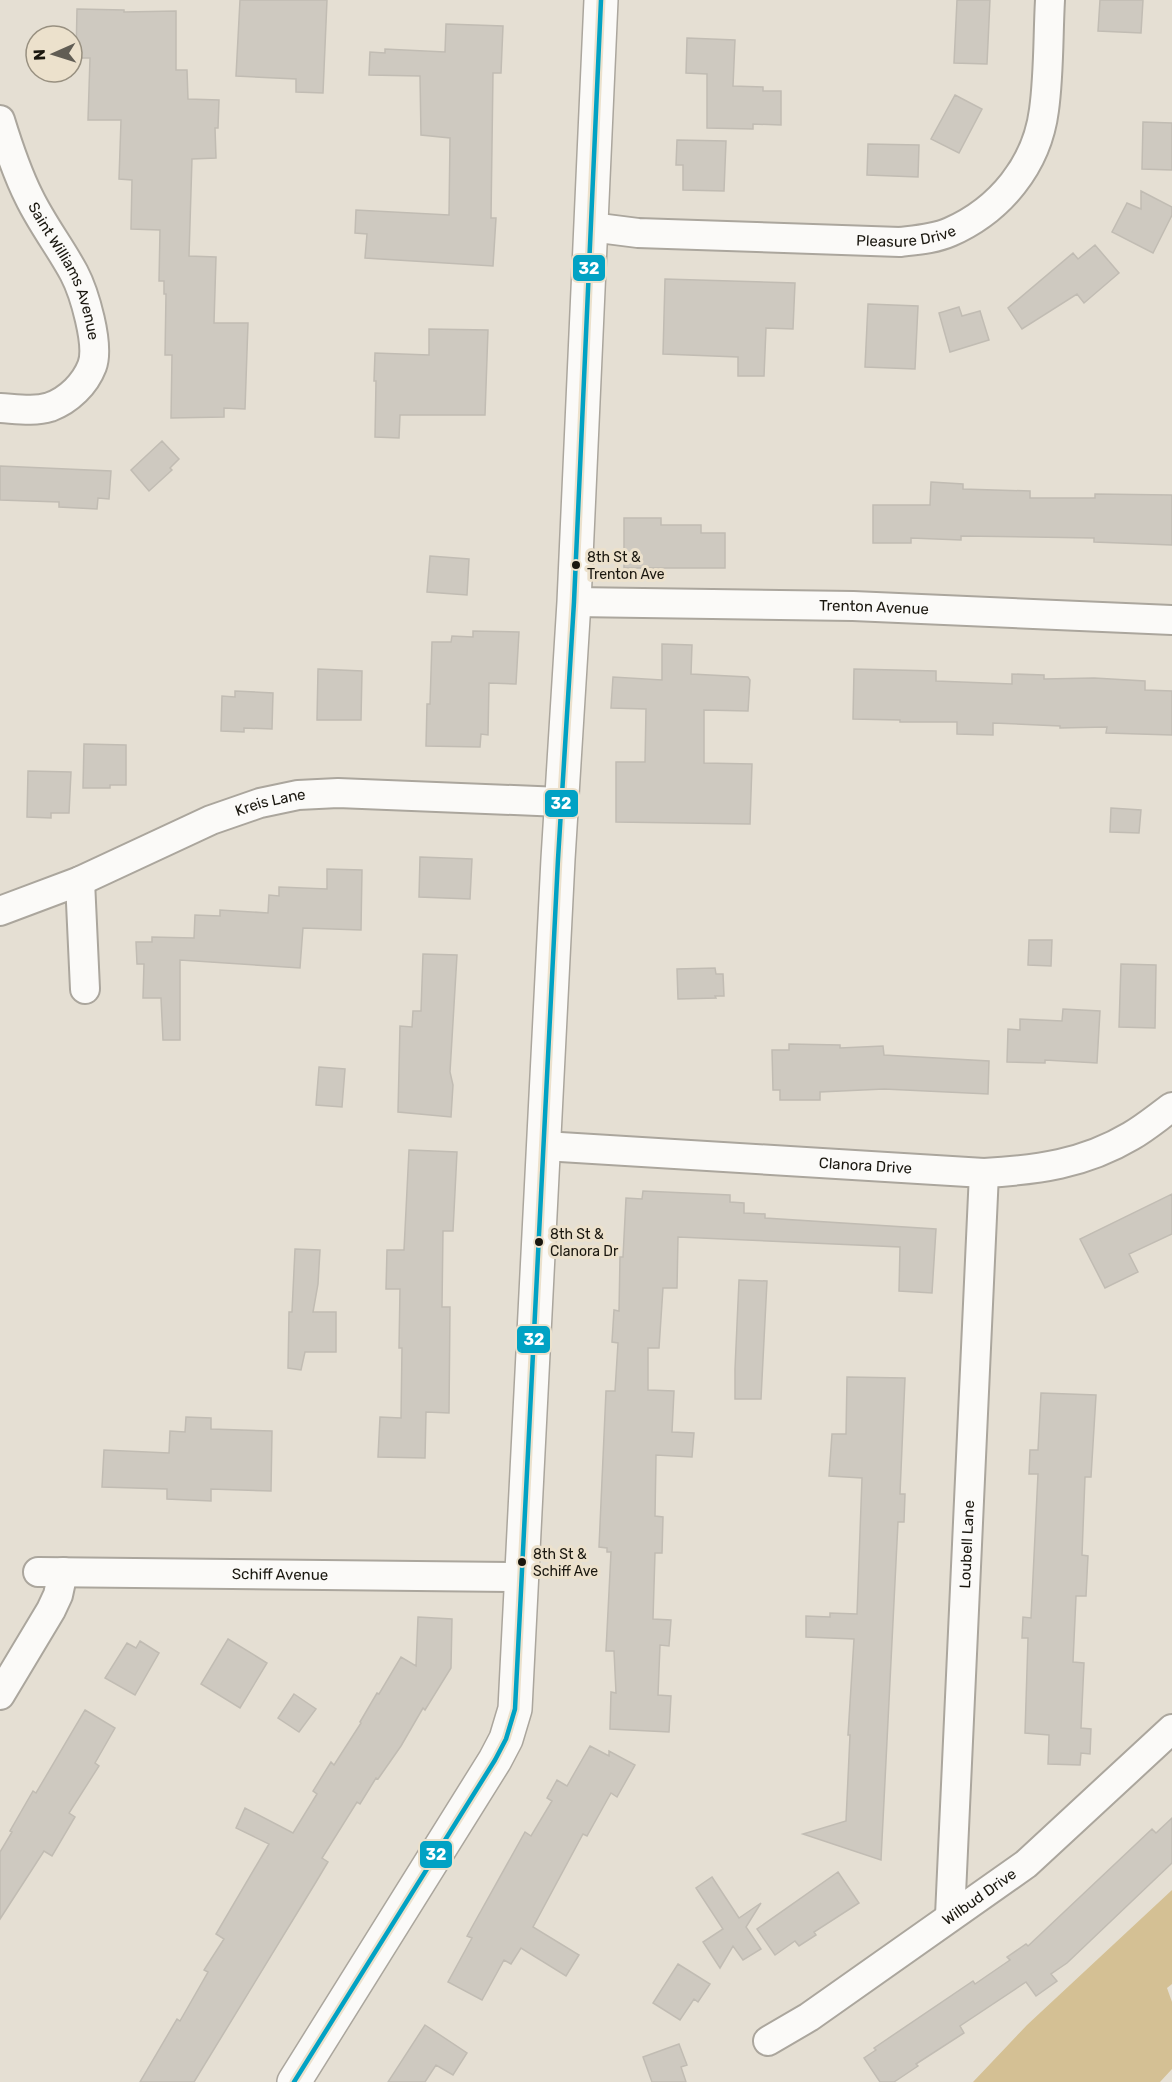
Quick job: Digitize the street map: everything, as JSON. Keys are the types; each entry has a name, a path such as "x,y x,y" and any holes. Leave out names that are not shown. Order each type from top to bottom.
{"street":[{"path":"294,2082 506,1739 515,1709 561,802 574,602 601,0"},
{"name":"Pleasure Drive","path":"591,227 638,233 900,242 925,239 949,232 982,214 1001,198 1017,179 1030,158 1039,135 1044,111 1050,0"},
{"name":"Saint Williams Avenue","path":"0,120 8,149 29,197 74,273 87,305 93,340 93,364 83,382 69,397 51,406 31,410 5,408"},
{"name":"Trenton Avenue","path":"574,602 853,606 1172,620"},
{"name":"Kreis Lane","path":"0,911 80,881 211,820 260,803 298,795 338,793 561,802"},
{"path":"80,881 85,989"},
{"name":"Clanora Drive","path":"544,1146 984,1173 1026,1171 1086,1157 1131,1137 1172,1107"},
{"name":"Loubell Lane","path":"950,1916 984,1173"},
{"name":"Schiff Avenue","path":"0,1695 58,1595 50,1572 522,1577"},
{"name":"Wilbud Drive","path":"768,2041 809,2017 1026,1864 1172,1729"}],"shaded area":[{"path":"1172,1890 1172,1984 1167,1988 1172,2002 1172,2069 1160,2082 973,2082 1027,2025"}],"building":[{"path":"240,0 327,0 323,93 296,92 296,79 236,76"},
{"path":"957,0 990,0 987,64 954,63"},
{"path":"1100,0 1143,0 1141,33 1098,31"},
{"path":"77,9 124,10 124,12 176,11 176,70 187,70 188,99 219,100 218,128 215,128 216,158 192,159 189,256 216,257 214,323 248,323 245,409 224,408 224,417 171,418 172,355 165,355 166,294 164,294 164,281 159,281 160,230 131,229 132,180 119,179 121,120 88,120 90,58 84,58 84,24 77,24"},
{"path":"446,24 503,26 501,73 493,73 491,218 496,218 493,266 365,258 367,234 355,233 356,210 449,215 450,138 421,135 420,76 369,75 370,52 385,53 385,49 445,52"},
{"path":"687,38 735,40 733,86 763,87 763,91 781,91 781,125 753,124 753,129 707,128 707,74 686,73"},
{"path":"955,95 982,109 959,153 931,139"},
{"path":"1143,122 1172,123 1172,170 1142,169"},
{"path":"677,140 726,141 724,191 683,190 683,165 676,165"},
{"path":"868,144 919,145 918,177 867,175"},
{"path":"1141,191 1172,207 1172,215 1153,253 1112,232 1127,203 1141,209"},
{"path":"1095,245 1119,273 1084,303 1077,294 1022,329 1008,308 1073,253 1078,259"},
{"path":"665,279 795,283 793,329 766,328 764,376 738,376 738,357 663,354"},
{"path":"868,304 918,306 915,369 865,367"},
{"path":"959,307 962,316 980,311 989,340 950,352 939,313"},
{"path":"429,329 488,330 485,415 400,415 399,438 375,437 375,353 429,355"},
{"path":"162,441 179,459 170,468 172,470 149,491 131,470"},
{"path":"0,466 111,471 109,499 98,498 97,509 59,507 59,502 0,500"},
{"path":"931,482 963,484 963,489 1030,491 1030,498 1095,498 1095,494 1172,495 1172,545 1094,542 1094,538 961,536 961,540 911,538 911,543 873,543 873,505 930,505"},
{"path":"624,518 661,518 661,525 701,525 701,533 725,533 725,568 624,568"},
{"path":"430,556 469,559 467,595 427,592"},
{"path":"473,631 519,632 516,684 489,683 488,735 481,734 480,747 426,746 432,642 451,642 452,636 473,637"},
{"path":"662,644 692,645 691,674 748,677 750,680 748,711 704,710 704,763 752,764 750,824 616,822 616,762 645,762 646,709 611,708 613,677 662,680"},
{"path":"318,669 362,671 361,720 317,720"},
{"path":"854,669 936,671 936,681 1012,684 1012,674 1044,675 1044,679 1094,678 1145,681 1145,690 1172,691 1172,735 1106,733 1107,727 1060,728 1060,726 993,723 993,735 957,734 957,722 853,719"},
{"path":"235,691 273,693 272,729 244,728 244,732 221,731 222,696 235,697"},
{"path":"84,744 126,745 126,785 110,785 110,788 83,788"},
{"path":"28,771 71,772 69,813 51,813 51,818 27,817"},
{"path":"1111,808 1141,810 1139,833 1110,832"},
{"path":"420,857 472,859 470,899 419,897"},
{"path":"327,869 362,870 361,930 303,928 300,968 180,960 180,1040 163,1040 161,998 143,998 144,964 137,964 136,942 152,942 152,937 194,938 195,915 220,916 220,910 268,913 269,895 279,896 279,887 327,889"},
{"path":"1029,940 1052,940 1051,966 1028,965"},
{"path":"423,954 457,955 450,1072 453,1085 451,1117 398,1112 400,1026 412,1027 413,1011 421,1011"},
{"path":"1121,964 1156,965 1155,1028 1119,1027"},
{"path":"715,968 716,974 723,974 724,996 678,999 677,969"},
{"path":"1063,1009 1100,1011 1097,1063 1045,1060 1045,1063 1007,1062 1008,1029 1020,1030 1020,1019 1062,1021"},
{"path":"789,1044 840,1045 840,1048 883,1046 884,1055 989,1061 988,1094 884,1089 820,1092 820,1100 780,1100 780,1090 773,1090 772,1050 789,1050"},
{"path":"319,1067 345,1069 342,1107 316,1105"},
{"path":"409,1150 457,1152 453,1231 443,1231 442,1307 450,1307 449,1413 426,1412 425,1458 378,1457 380,1417 401,1418 400,1289 386,1289 387,1250 404,1250"},
{"path":"643,1191 730,1195 730,1202 744,1203 744,1213 765,1214 765,1218 936,1229 932,1293 899,1291 900,1247 678,1237 677,1288 663,1288 659,1348 648,1348 648,1390 674,1391 672,1432 694,1433 692,1457 656,1455 655,1516 663,1517 662,1553 655,1553 653,1619 671,1620 669,1646 660,1645 658,1695 671,1696 669,1732 610,1729 611,1692 616,1693 614,1651 606,1651 611,1552 607,1552 607,1548 599,1547 606,1391 615,1391 618,1343 612,1342 614,1310 619,1311 620,1257 623,1257 626,1198 642,1199"},
{"path":"1172,1194 1172,1234 1129,1254 1138,1272 1105,1288 1080,1239"},
{"path":"295,1249 320,1250 318,1284 313,1312 336,1312 336,1352 305,1352 301,1370 288,1368 289,1312 292,1312"},
{"path":"739,1280 767,1281 761,1399 735,1399"},
{"path":"847,1377 905,1378 900,1494 905,1494 904,1522 898,1522 881,1860 803,1834 846,1821 854,1639 806,1637 806,1616 830,1617 830,1613 857,1614 862,1478 829,1476 832,1434 846,1434"},
{"path":"1041,1393 1096,1395 1091,1477 1085,1477 1082,1555 1088,1556 1086,1596 1076,1596 1073,1662 1084,1663 1081,1728 1091,1729 1090,1754 1081,1753 1080,1765 1048,1764 1049,1735 1025,1733 1028,1638 1022,1638 1023,1617 1031,1618 1038,1474 1029,1474 1030,1450 1038,1450"},
{"path":"186,1417 211,1418 211,1429 272,1431 271,1491 211,1489 211,1501 167,1499 167,1489 102,1487 104,1450 169,1453 170,1431 185,1432"},
{"path":"418,1617 452,1619 451,1668 378,1779 376,1778 360,1804 357,1802 322,1858 328,1862 194,2082 140,2082 177,2019 180,2021 208,1972 204,1970 224,1939 216,1934 269,1844 236,1828 245,1808 293,1833 317,1794 313,1791 331,1762 334,1765 401,1657 416,1666"},
{"path":"228,1639 267,1663 240,1708 201,1684"},
{"path":"140,1641 159,1653 135,1695 105,1678 127,1643 136,1648"},
{"path":"294,1694 316,1709 299,1732 278,1718"},
{"path":"85,1710 115,1728 95,1763 99,1766 69,1813 75,1817 52,1856 44,1851 0,1919 0,1852 33,1791 36,1793"},
{"path":"590,1746 609,1756 609,1751 635,1765 617,1797 611,1793 587,1836 583,1834 533,1927 579,1955 566,1976 521,1948 511,1964 504,1960 482,2000 448,1982 472,1938 467,1936 525,1832 531,1836 552,1801 547,1798 557,1780 567,1786"},
{"path":"1172,1818 1172,1863 1067,1963 1051,1974 1057,1981 1036,1996 1026,1982 960,2026 964,2033 916,2064 918,2066 894,2082 880,2082 864,2058 876,2050 874,2048 973,1981 975,1984 1010,1960 1007,1957 1026,1944 1028,1946 1152,1829 1156,1833"},
{"path":"838,1872 859,1903 814,1932 816,1935 799,1946 795,1941 775,1955 757,1929"},
{"path":"712,1877 739,1918 761,1903 746,1927 761,1949 743,1960 733,1946 720,1968 703,1942 723,1929 696,1888"},
{"path":"678,1964 710,1984 698,2002 694,1999 680,2020 653,2003"},
{"path":"425,2025 467,2053 453,2075 436,2065 425,2082 388,2082"},
{"path":"679,2044 687,2065 681,2067 686,2082 652,2082 643,2057"}],"transit line":[{"name":"32","path":"294,2082 495,1760 506,1739 515,1709 558,859 574,602 601,0"}],"place":[{"name":"8th St & Trenton Ave","path":"576,565"},
{"name":"8th St & Clanora Dr","path":"539,1242"},
{"name":"8th St & Schiff Ave","path":"522,1562"}]}
